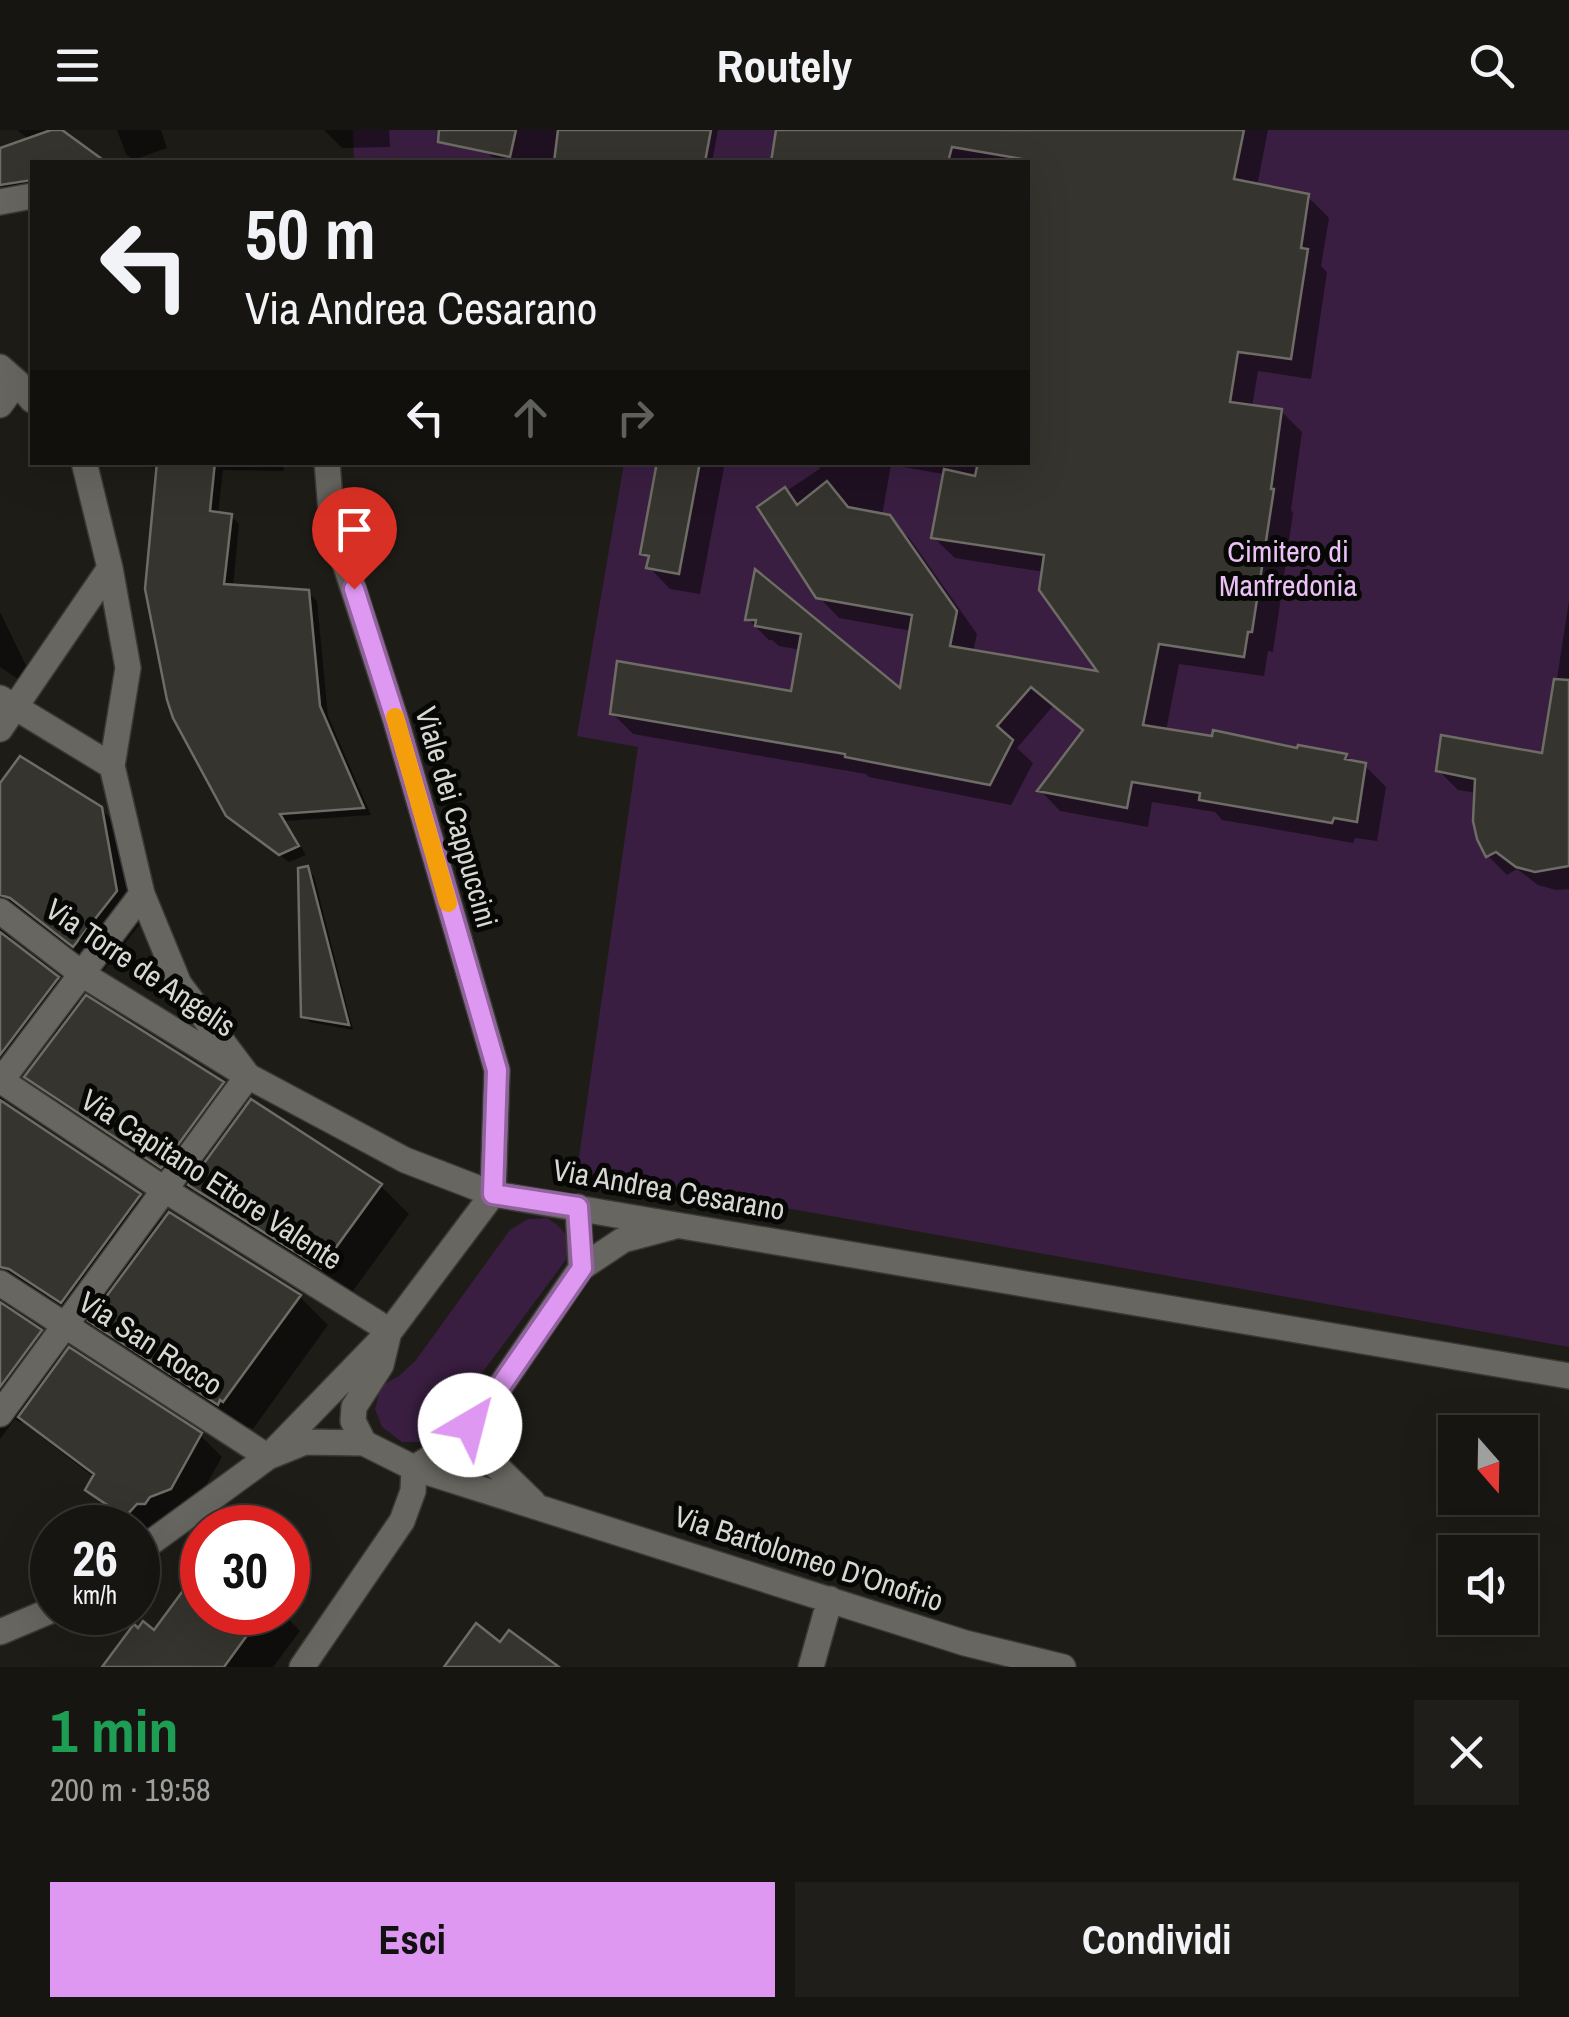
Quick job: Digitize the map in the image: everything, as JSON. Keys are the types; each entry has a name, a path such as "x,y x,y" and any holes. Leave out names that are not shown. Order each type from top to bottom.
{"street":[{"path":"0,202 30,196"},
{"path":"0,405 17,383"},
{"name":"Via Andrea Cesarano","path":"85,465 110,568 128,668 112,766 142,894 179,984 248,1076 405,1160 493,1194 1569,1376"},
{"name":"Viale dei Cappuccini","path":"326,465 332,523 396,721 497,1070 493,1194"},
{"path":"110,568 5,712 112,766"},
{"path":"0,1081 142,894"},
{"name":"Via Torre de Angelis","path":"0,910 82,974 248,1076"},
{"path":"0,1414 248,1076"},
{"name":"Via Capitano Ettore Valente","path":"0,1081 390,1331"},
{"path":"160,1536 268,1457 390,1331 493,1194"},
{"path":"578,1207 582,1268"},
{"path":"302,1667 402,1521 413,1491 414,1468 457,1441 484,1410 582,1268 623,1240 682,1224"},
{"name":"Via San Rocco","path":"0,1284 268,1457"},
{"path":"268,1457 305,1442 364,1443 353,1420 354,1407 381,1366 390,1331"},
{"name":"Via Bartolomeo D'Onofrio","path":"484,1410 491,1461 536,1505"},
{"name":"Via Bartolomeo D'Onofrio","path":"364,1443 414,1468 966,1642 1063,1667"},
{"path":"811,1667 830,1599"},
{"path":"0,1632 30,1619"}],"green space":[{"name":"Cimitero di Manfredonia","path":"353,130 1569,130 1569,1347 577,1171 638,747 577,736 624,465 1030,465 1030,160 354,160"},
{"path":"547,1218 566,1236 565,1261 439,1431 421,1442 402,1442 382,1427 375,1409 381,1386 416,1360 510,1230 528,1219"}],"building":[{"path":"51,130 62,130 103,160 30,160 30,180 0,185 0,148"},
{"path":"439,130 516,130 510,157 438,142"},
{"path":"558,130 711,130 705,160 554,160"},
{"path":"776,130 1244,130 1234,179 1309,194 1301,248 1308,249 1291,359 1238,352 1230,402 1282,409 1252,632 1248,632 1244,657 1159,644 1143,725 1212,736 1213,730 1347,754 1345,759 1366,763 1357,822 1334,818 1332,823 1199,800 1200,793 1132,782 1127,808 1037,791 1083,730 1031,687 997,726 1013,740 990,785 845,754 610,714 617,661 791,691 801,634 755,626 756,620 745,620 755,569 900,688 912,615 816,598 757,507 785,487 797,505 827,481 848,507 890,515 957,611 950,646 1097,671 1039,590 1044,555 931,538 944,469 975,476 977,465 1030,465 1030,160 952,147 949,160 771,160"},
{"path":"157,465 215,465 210,511 232,514 224,584 309,590 320,706 364,808 280,814 299,846 279,855 226,816 173,718 145,589"},
{"path":"656,465 699,465 679,574 646,568 649,556 640,554"},
{"path":"1554,679 1569,680 1569,866 1535,872 1516,867 1496,852 1486,857 1473,821 1475,779 1436,771 1441,735 1542,753"},
{"path":"20,756 102,807 117,891 73,947 10,898 0,895 0,783"},
{"path":"308,866 349,1025 301,1017 298,868"},
{"path":"0,932 59,977 0,1055"},
{"path":"86,995 224,1082 161,1168 24,1077"},
{"path":"251,1099 382,1184 321,1268 188,1185"},
{"path":"0,1100 141,1194 61,1303 0,1267"},
{"path":"169,1212 301,1295 218,1405 88,1321"},
{"path":"0,1302 42,1330 0,1387"},
{"path":"69,1347 202,1433 171,1489 150,1497 145,1504 107,1505 85,1490 94,1474 18,1417"},
{"path":"180,1595 180,1635 247,1635 224,1667 102,1667 126,1635 160,1635 160,1622"},
{"path":"476,1623 500,1642 509,1630 559,1667 444,1667"}],"slow traffic":[{"path":"395,717 448,903"}],"route":[{"path":"354,589 497,1070 493,1194 578,1207 582,1268 470,1425"}]}
